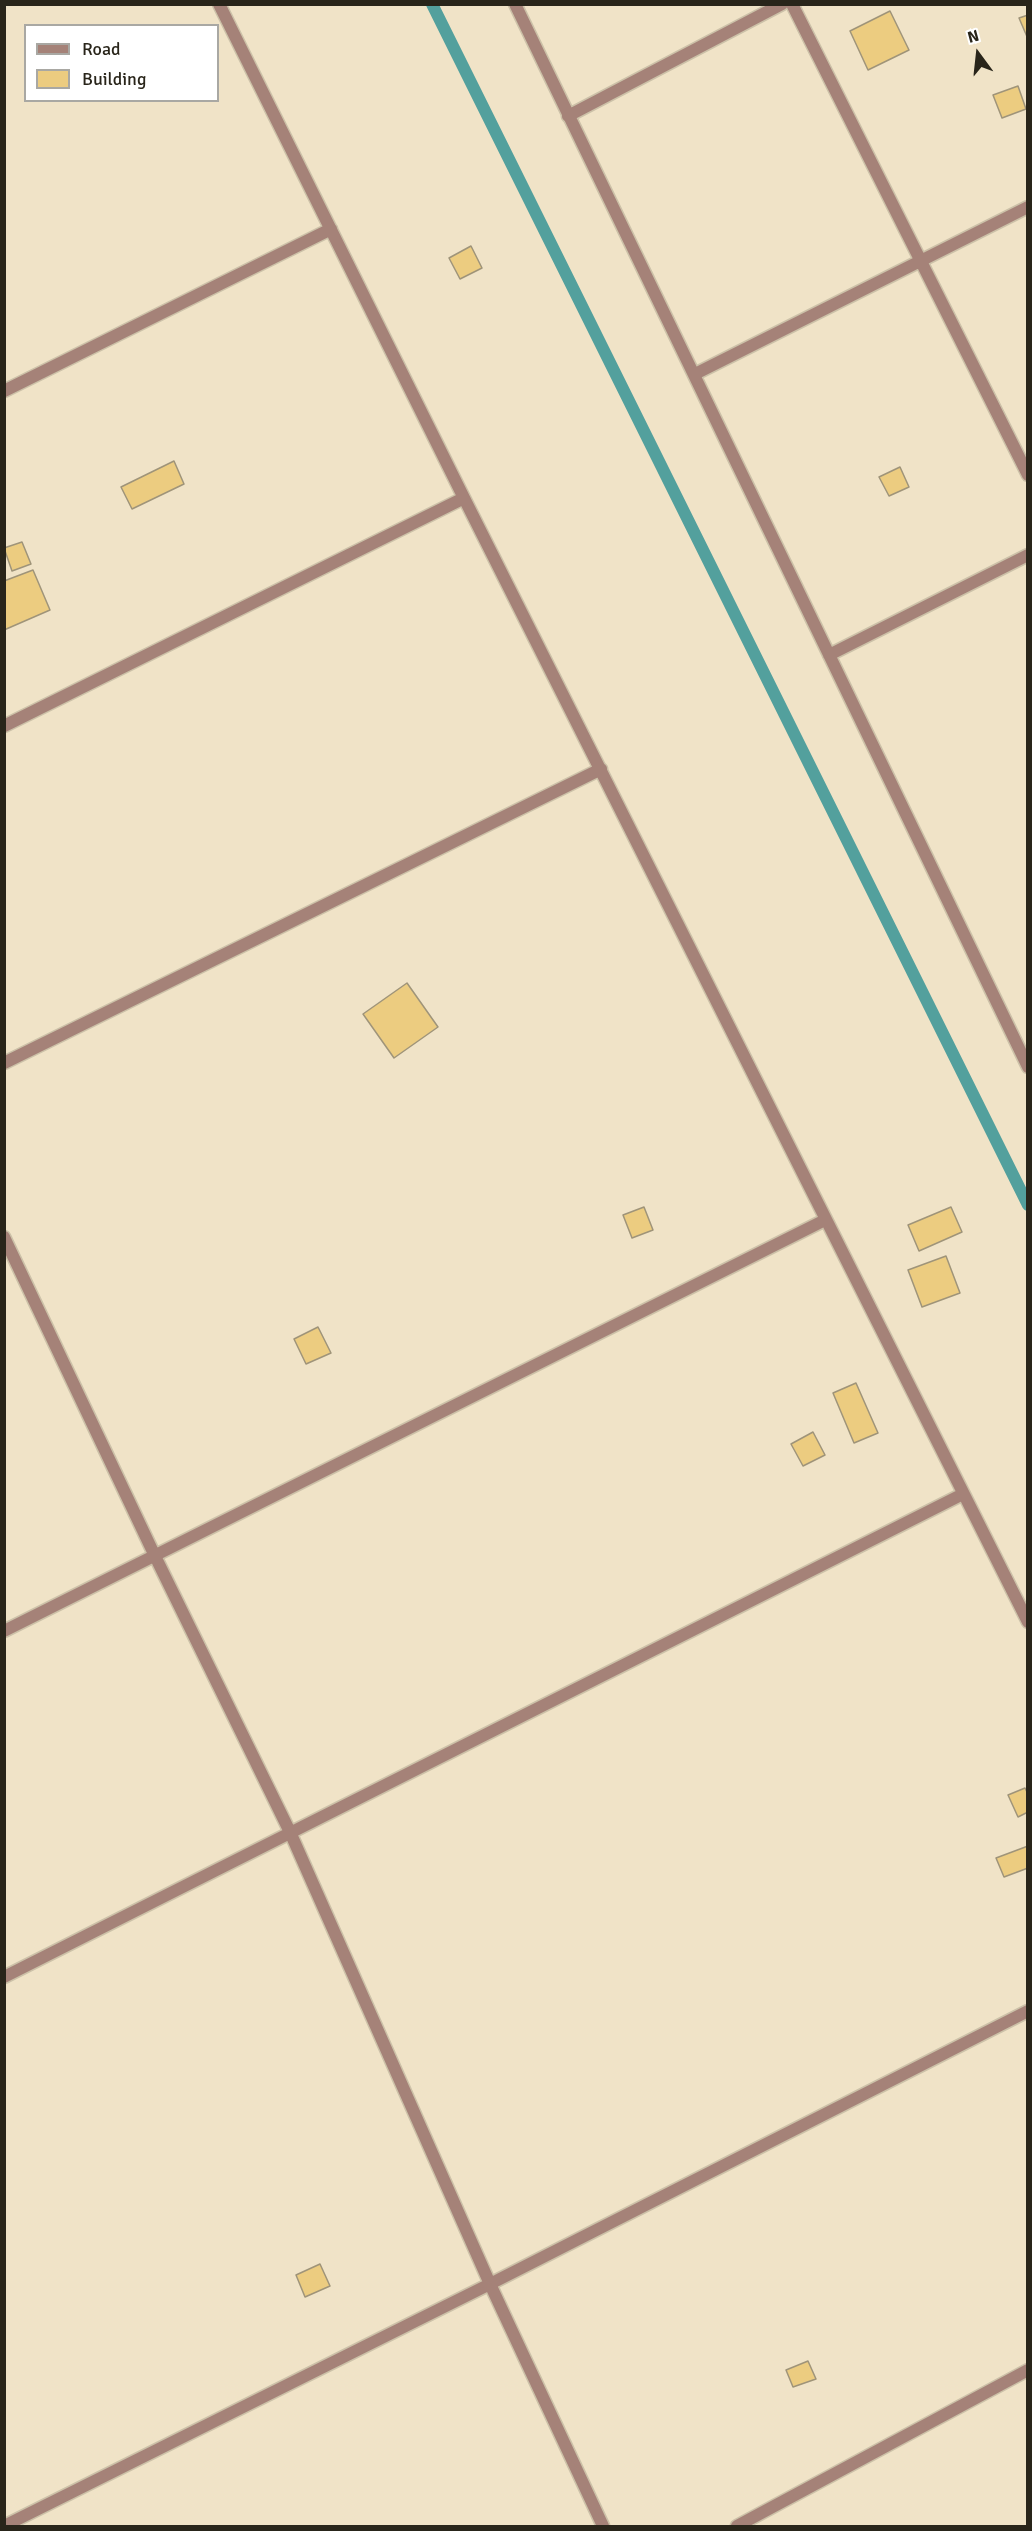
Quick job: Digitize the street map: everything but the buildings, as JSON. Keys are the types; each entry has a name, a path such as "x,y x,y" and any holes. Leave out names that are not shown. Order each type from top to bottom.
{"street":[{"path":"219,4 1028,1622"},
{"path":"514,4 695,374 1028,1067"},
{"path":"568,116 782,4"},
{"path":"792,4 1028,475"},
{"path":"695,374 1028,207"},
{"path":"4,391 331,229"},
{"path":"4,726 464,498"},
{"path":"829,655 1028,555"},
{"path":"4,1063 601,769"},
{"path":"4,1630 825,1220"},
{"path":"4,1236 154,1554 290,1832 490,2284 603,2526"},
{"path":"4,1977 963,1494"},
{"path":"4,2526 490,2284 1028,2011"},
{"path":"737,2526 1027,2373"}],"waterway":[{"path":"432,4 1028,1205"}]}
